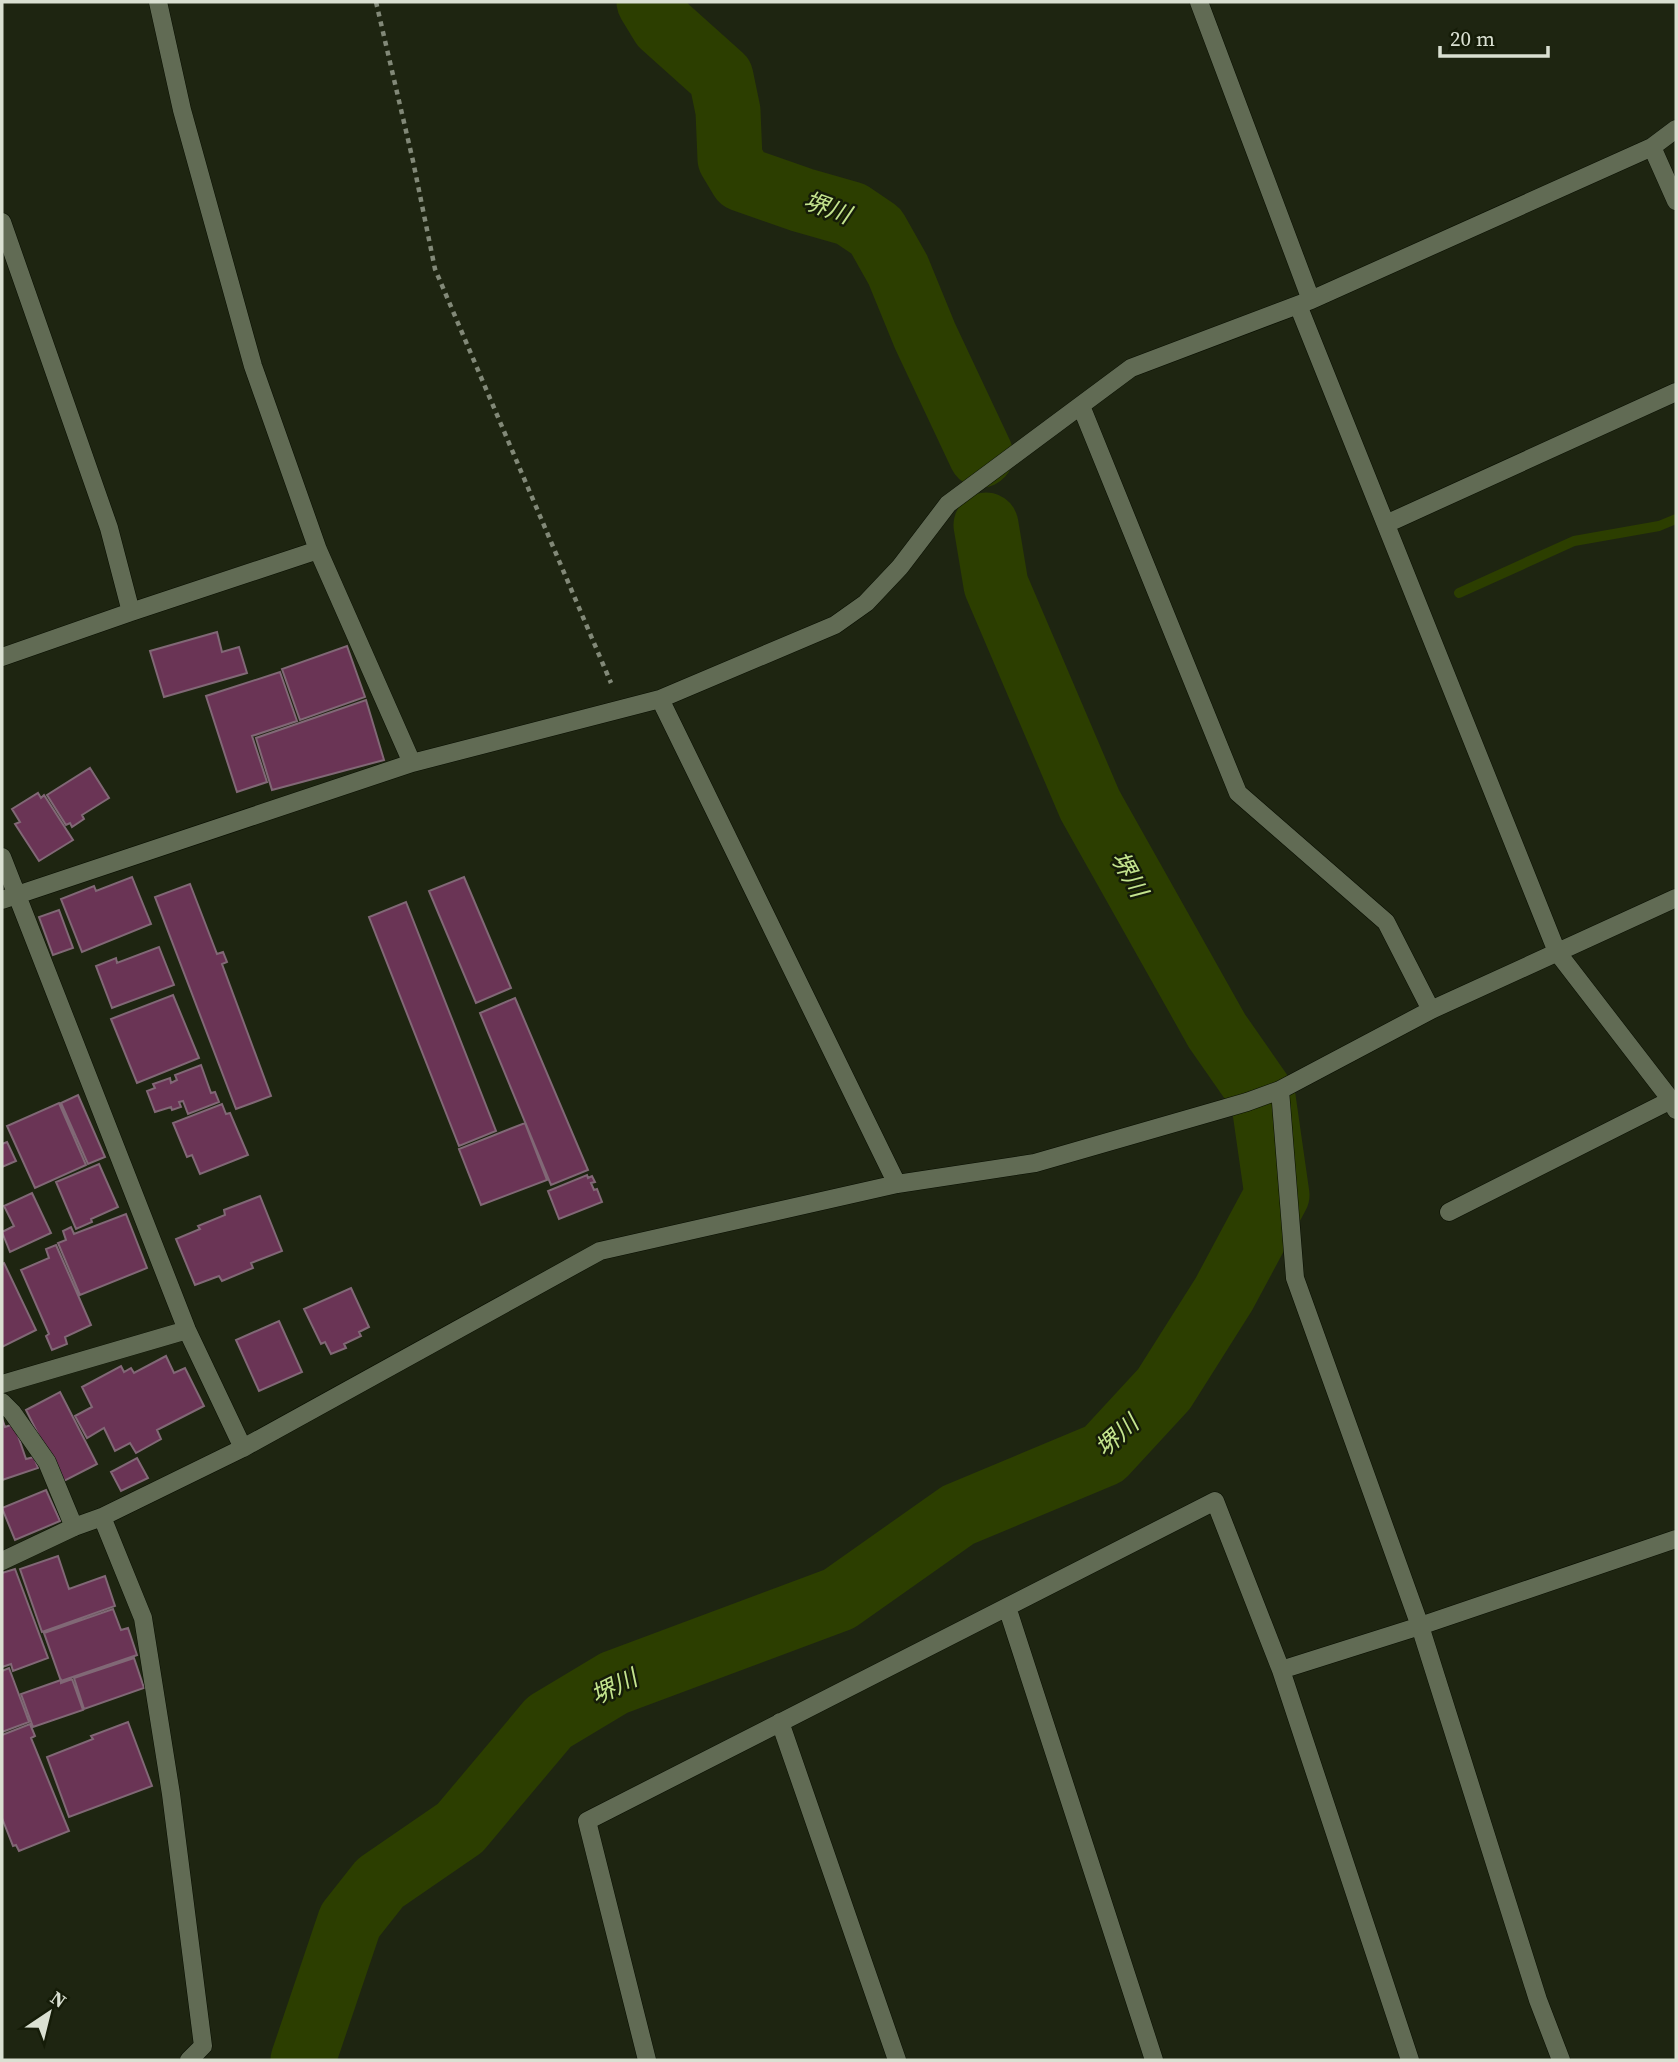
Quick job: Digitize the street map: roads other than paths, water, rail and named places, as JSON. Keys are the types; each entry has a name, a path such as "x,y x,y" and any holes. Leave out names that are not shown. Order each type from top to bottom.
{"street":[{"path":"158,2 182,110 253,366 318,550 412,763"},
{"path":"1199,2 1304,302 1386,524 1557,952 1674,1105 1449,1212"},
{"path":"9,897 412,763 660,699 835,625 866,603 891,576 948,503 1131,368 1304,302 1652,147 1676,129"},
{"path":"1652,147 1676,201"},
{"path":"2,222 109,528 131,612"},
{"path":"1386,524 1676,392"},
{"path":"1081,406 1238,793 1385,922 1431,1010"},
{"path":"2,657 318,550"},
{"path":"660,699 897,1184"},
{"path":"2,857 9,897 187,1330 243,1448"},
{"path":"2,1560 102,1517 243,1448 600,1251 897,1184 1035,1163 1247,1102 1279,1091 1431,1010 1676,898"},
{"path":"1279,1091 1295,1278 1420,1626 1538,2000 1561,2060"},
{"path":"2,1384 187,1330"},
{"path":"2,1402 47,1462 74,1527"},
{"path":"647,2060 587,1821 1214,1502 1281,1670 1410,2060"},
{"path":"102,1517 144,1618 171,1794 204,2046 189,2060"},
{"path":"1281,1670 1676,1539"},
{"path":"1006,1607 1154,2060"},
{"path":"780,1722 897,2060"}],"waterway":[{"name":"堺川","path":"649,2 663,25 721,77 728,111 730,159 742,179 851,214 876,231 898,270 925,336 981,455"},
{"path":"1459,593 1574,541 1659,526 1676,519"},
{"name":"堺川","path":"303,2060 350,1921 380,1883 460,1828 549,1722 614,1683 839,1599 958,1515 1104,1454 1164,1389 1224,1294 1277,1195 1263,1097 1217,1031 1090,805 996,585 986,525"}]}
